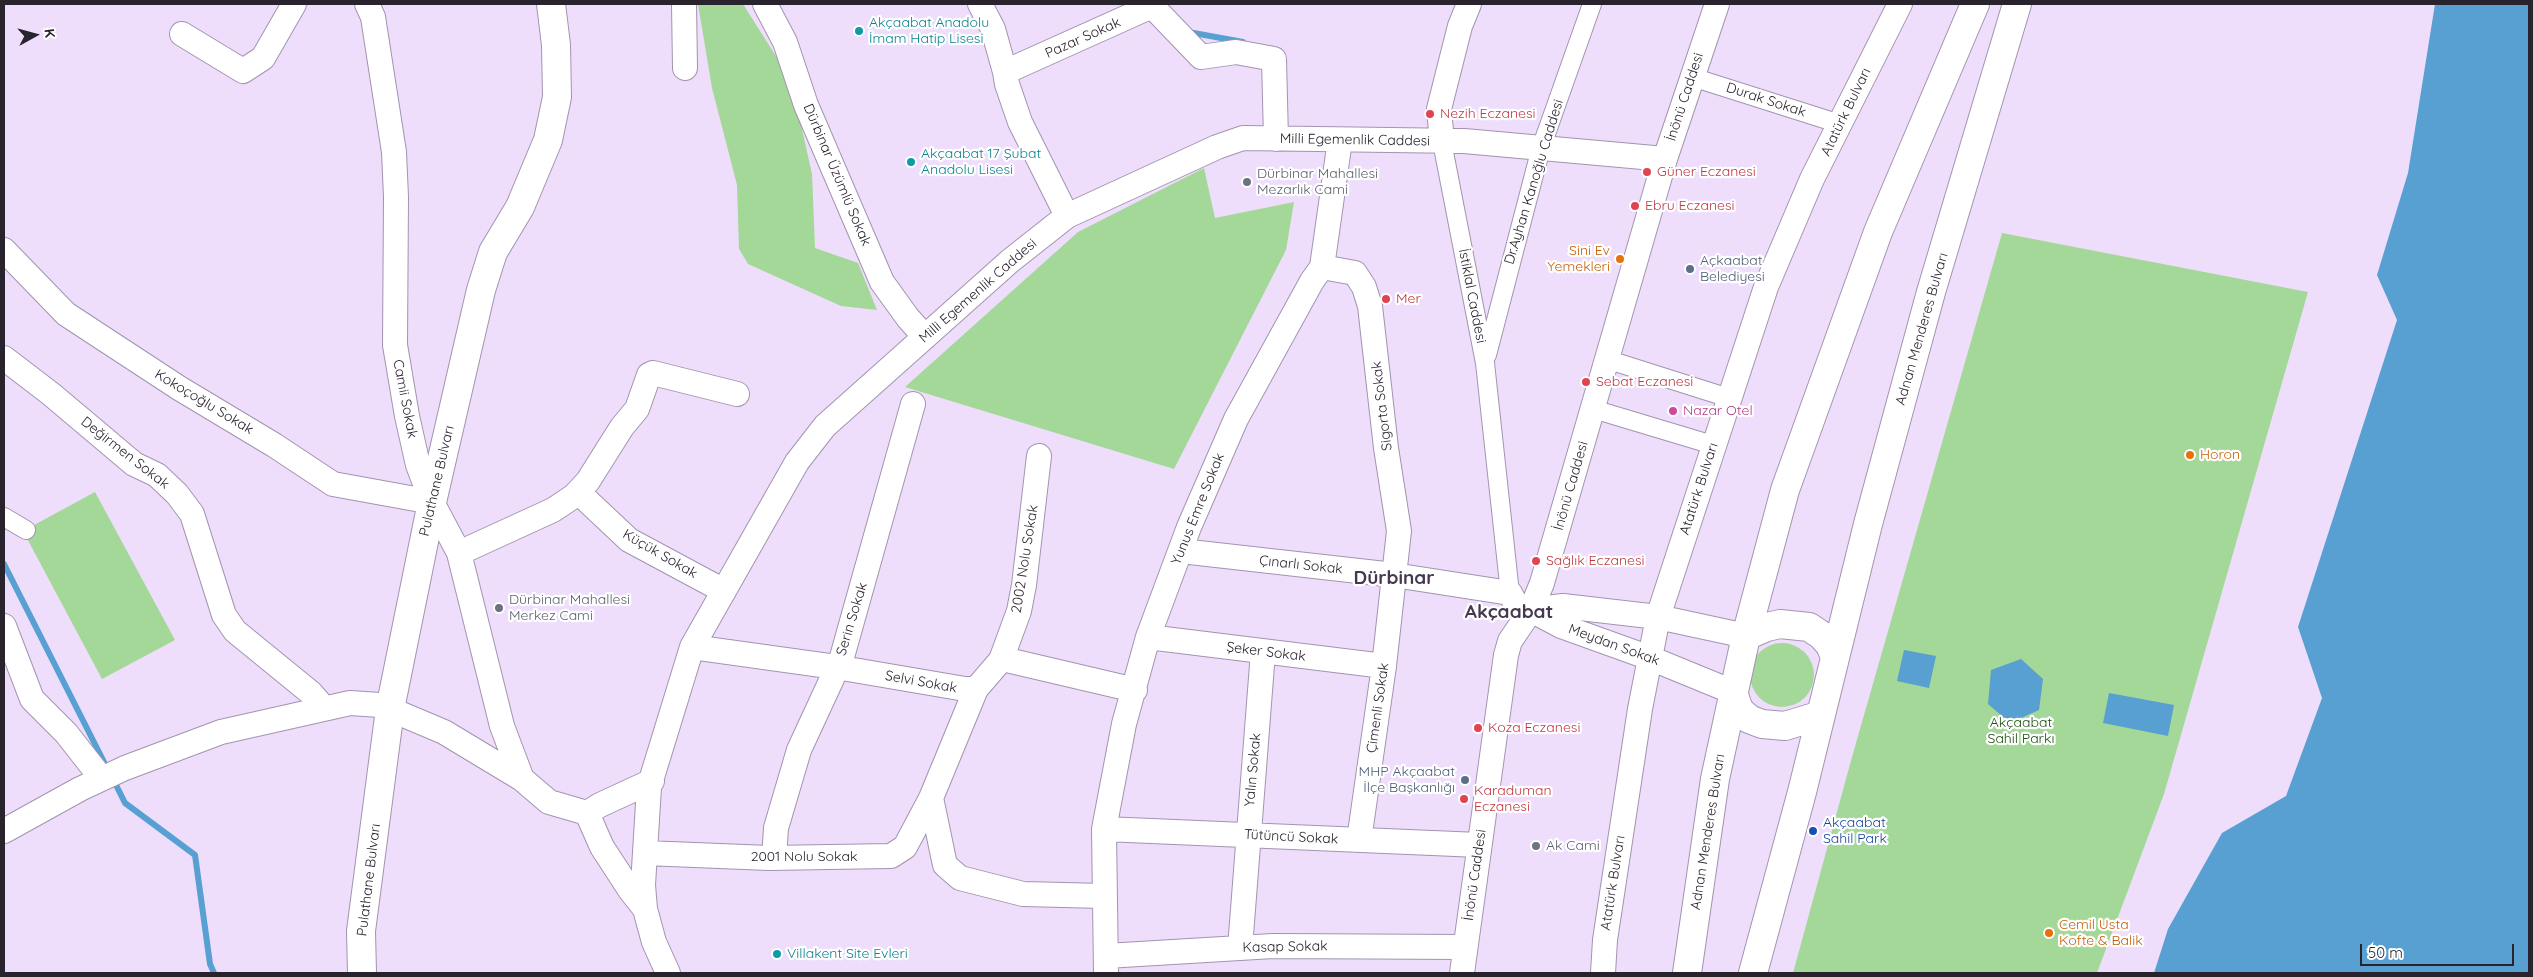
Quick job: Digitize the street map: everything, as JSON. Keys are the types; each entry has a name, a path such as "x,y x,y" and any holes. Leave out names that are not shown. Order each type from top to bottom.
{"main road":[{"name":"Pulathane Bulvarı","path":"362,973 361,931 390,709 432,502 481,290 493,252 520,207 548,140 557,97 556,45 551,4"},
{"name":"Adnan Menderes Bulvarı","path":"1687,973 1715,779 1746,636 1785,490 1878,232 1975,4"},
{"name":"Adnan Menderes Bulvarı","path":"1753,973 1821,715 1868,524 1931,292 2017,4"},
{"path":"1746,636 1766,627 1780,624 1809,627 1821,635 1830,645 1835,657"},
{"path":"1734,692 1739,710 1749,719 1762,724 1785,726 1821,715"}],"street":[{"path":"182,34 243,72 263,58 294,4"},
{"name":"Camii Sokak","path":"367,4 373,17 394,152 396,197 395,345 418,465 432,502 459,553 502,726 522,779"},
{"path":"684,4 685,68"},
{"name":"Dürbinar Üzümlü Sokak","path":"766,4 785,42 806,105 882,282 908,318 925,337"},
{"path":"980,4 992,29 1020,122 1067,216"},
{"name":"İstiklal Caddesi","path":"1469,4 1460,26 1439,109 1442,142 1485,363 1510,593"},
{"name":"Dr.Ayhan Kanoğlu Caddesi","path":"1485,363 1492,327 1541,148 1592,4"},
{"name":"İnönü Caddesi","path":"1462,973 1464,947 1506,655 1510,641 1528,615 1542,583 1609,360 1665,159 1717,4"},
{"name":"Atatürk Bulvarı","path":"1603,973 1604,940 1658,617 1766,287 1812,179 1900,4"},
{"name":"Pazar Sokak","path":"1005,72 1150,5 1201,57 1236,52 1274,58 1276,139"},
{"name":"Durak Sokak","path":"1692,76 1840,124"},
{"name":"Milli Egemenlik Caddesi","path":"645,909 643,885 649,787 692,647 797,462 825,426 1010,261 1067,216 1217,147 1244,138 1464,141 1665,159"},
{"name":"Yunus Emre Sokak","path":"1106,964 1104,829 1124,724 1135,690 1148,637 1181,551 1236,419 1312,281 1322,267 1340,140"},
{"name":"Kokoçoğlu Sokak","path":"4,250 66,314 179,388 274,445 333,484 432,502"},
{"name":"Sigorta Sokak","path":"1322,267 1355,274 1364,287 1370,306 1386,448 1399,531 1394,576"},
{"name":"Değirmen Sokak","path":"4,358 51,394 134,464 157,475 177,494 192,514 224,615 235,631 311,693 324,708"},
{"path":"1609,360 1729,398"},
{"path":"459,553 554,510 578,492 622,426 637,409 649,375 652,373 737,394"},
{"name":"Serin Sokak","path":"774,858 776,828 798,750 842,656 913,404"},
{"path":"1593,409 1713,446"},
{"name":"2002 Nolu Sokak","path":"1001,660 1019,611 1024,585 1039,456"},
{"name":"Küçük Sokak","path":"578,492 629,540 724,591"},
{"path":"4,517 26,530"},
{"name":"Çınarlı Sokak","path":"1181,551 1394,576 1510,593"},
{"name":"Çimenli Sokak","path":"1359,840 1384,666 1394,576"},
{"path":"1510,593 1528,615"},
{"name":"Meydan Sokak","path":"1528,615 1563,606 1658,617 1746,636"},
{"name":"Meydan Sokak","path":"1528,615 1650,658 1734,692"},
{"path":"4,626 32,699 66,733 95,770"},
{"name":"Şeker Sokak","path":"1148,637 1384,666"},
{"name":"Selvi Sokak","path":"692,647 836,667 965,689 976,689 1001,660"},
{"name":"Yalın Sokak","path":"1240,948 1263,652"},
{"path":"1001,660 1135,690"},
{"name":"2001 Nolu Sokak","path":"645,853 774,858 891,856 905,847 931,798 976,689"},
{"path":"4,831 80,789 125,768 221,732 350,703 380,705 444,732 522,779 549,802 587,813 652,781"},
{"path":"931,798 945,865 960,878 1023,894 1104,896"},
{"path":"587,813 602,847 645,909 654,942 668,973"},
{"name":"Tütüncü Sokak","path":"1104,829 1479,846"},
{"name":"Kasap Sokak","path":"1106,964 1240,948 1273,946 1464,947"}],"green space":[{"path":"698,4 743,4 791,80 812,174 815,248 858,263 877,310 841,306 748,264 739,249 737,185 712,88"},
{"path":"1204,168 1215,218 1294,202 1286,250 1174,469 905,387 1078,232"},
{"name":"Akçaabat Sahil Parkı","path":"2002,233 2308,292 2164,794 2097,973 1793,973 1852,757"},
{"path":"95,492 175,640 102,679 23,531"},
{"path":"1782,643 1794,645 1805,652 1812,663 1814,675 1812,687 1805,698 1794,705 1782,707 1770,705 1759,698 1752,687 1750,675 1752,663 1759,652 1770,645"}],"water":[{"path":"2435,4 2529,4 2529,973 2154,973 2168,929 2222,833 2286,796 2322,698 2298,627 2397,320 2377,275 2408,173"},
{"path":"1904,650 1936,656 1929,688 1897,681"},
{"path":"2021,659 2043,679 2039,710 2010,723 1988,704 1991,670"},
{"path":"2109,693 2174,705 2168,736 2103,723"}],"waterway":[{"path":"1188,32 1243,42"},
{"path":"4,564 108,770"},
{"path":"113,779 125,803 195,855 210,964 214,973"}],"place":[{"name":"Akçaabat Anadolu İmam Hatip Lisesi","path":"859,31"},
{"name":"Nezih Eczanesi","path":"1430,114"},
{"name":"Akçaabat 17 Şubat Anadolu Lisesi","path":"911,162"},
{"name":"Güner Eczanesi","path":"1647,172"},
{"name":"Dürbinar Mahallesi Mezarlık Cami","path":"1247,182"},
{"name":"Ebru Eczanesi","path":"1635,206"},
{"name":"Sini Ev Yemekleri","path":"1620,259"},
{"name":"Açkaabat Belediyesi","path":"1690,269"},
{"name":"Mer","path":"1386,299"},
{"name":"Sebat Eczanesi","path":"1586,382"},
{"name":"Nazar Otel","path":"1673,411"},
{"name":"Horon","path":"2190,455"},
{"name":"Sağlık Eczanesi","path":"1536,561"},
{"name":"Dürbinar Mahallesi Merkez Cami","path":"499,608"},
{"name":"Koza Eczanesi","path":"1478,728"},
{"name":"MHP Akçaabat İlçe Başkanlığı","path":"1465,780"},
{"name":"Karaduman Eczanesi","path":"1464,799"},
{"name":"Akçaabat Sahil Park","path":"1813,831"},
{"name":"Ak Cami","path":"1536,846"},
{"name":"Cemil Usta Kofte & Balik","path":"2049,933"},
{"name":"Villakent Site Evleri","path":"777,954"}],"district":[{"name":"Dürbinar","path":"1394,578"},
{"name":"Akçaabat","path":"1509,612"}]}
